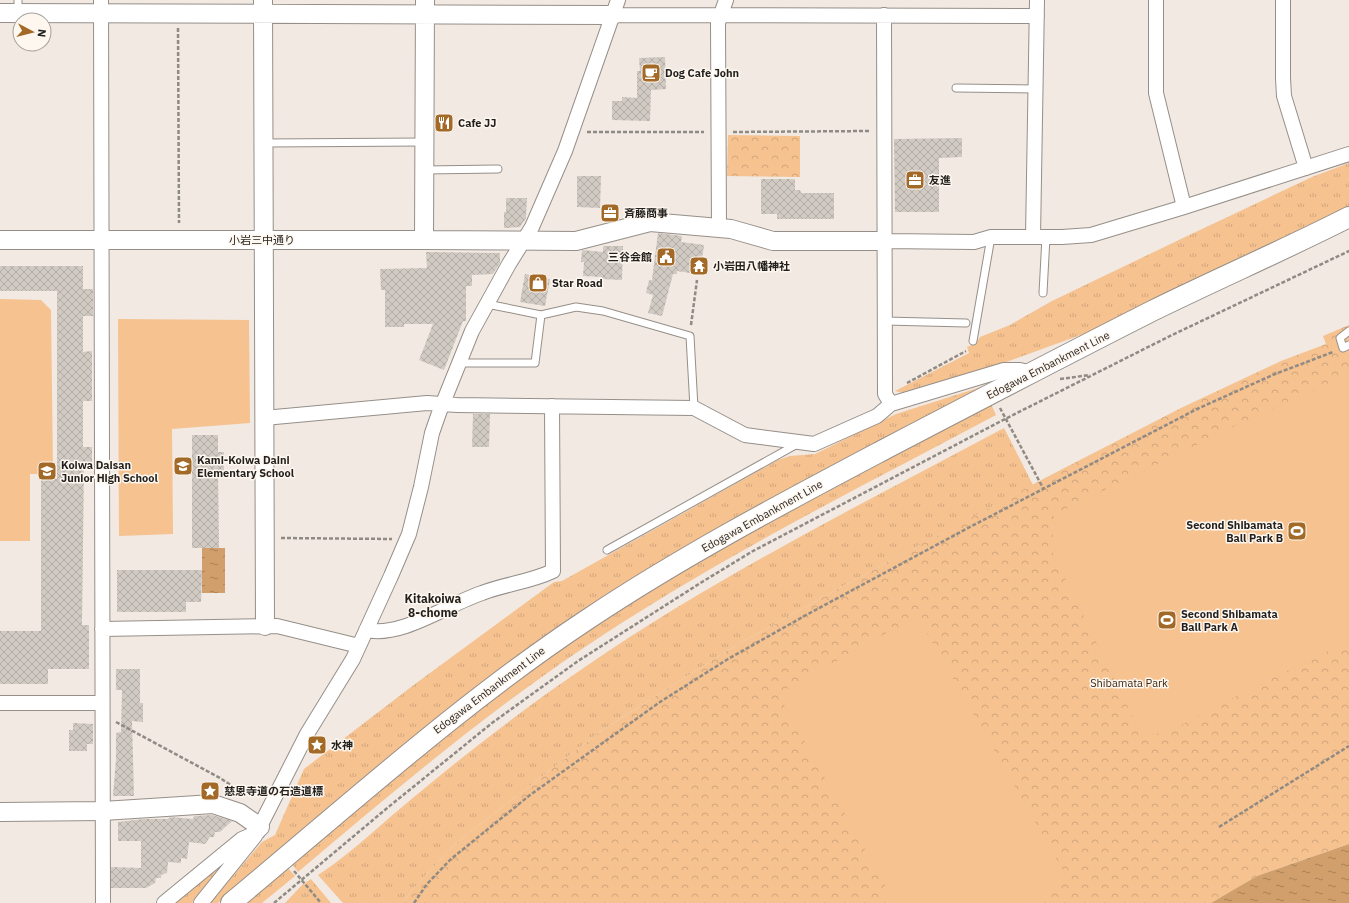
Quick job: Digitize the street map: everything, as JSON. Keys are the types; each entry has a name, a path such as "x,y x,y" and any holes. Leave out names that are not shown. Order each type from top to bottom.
{"main road":[{"name":"Edogawa Embankment Line","path":"231,903 372,783 521,664 586,620 725,534 1152,311 1349,217"}],"street":[{"path":"719,228 718,23 726,0"},
{"path":"1037,0 1036,89 1040,237"},
{"path":"1156,0 1156,92 1184,207"},
{"path":"1283,0 1284,96 1306,168"},
{"path":"0,13 18,6 101,6 178,13 263,7 589,7 720,16 1037,16"},
{"path":"101,6 103,903"},
{"path":"263,7 265,626"},
{"path":"424,240 425,7"},
{"path":"201,903 248,847 271,808 290,766 359,646 407,539 421,488 432,433 459,363 472,331 532,227 565,151 615,8"},
{"path":"884,16 886,394 891,404"},
{"path":"885,241 974,242 991,237 1091,235 1349,154"},
{"name":"小岩三中通り","path":"0,240 576,241 650,222 731,229 772,241 885,241"},
{"path":"264,418 427,402 457,405 694,408 745,436 814,444 877,416 891,404 1004,370 1020,370 1033,373"},
{"path":"366,630 381,632 414,622 482,592 516,584 552,571 552,406"},
{"path":"102,629 277,626 359,646"},
{"path":"0,703 102,702"},
{"path":"0,812 103,812 213,804 240,813 259,829"},
{"path":"164,903 242,838 259,829"}],"lane":[{"path":"956,88 1036,89"},
{"path":"264,143 424,142"},
{"path":"424,170 498,169"},
{"path":"973,340 991,237"},
{"path":"1040,237 1043,293"},
{"path":"487,304 541,315 576,307 603,311 690,336 694,408"},
{"path":"459,363 535,363 541,315"},
{"path":"885,321 966,323"},
{"path":"1346,347 1340,338 1349,331"},
{"path":"606,550 800,443"}],"path":[{"path":"178,13 179,241"},
{"path":"274,903 464,745 542,687 620,633 754,551 1005,419 1170,336 1349,251"},
{"path":"690,336 697,280"},
{"path":"414,903 427,884 451,859 473,840 572,764 660,702 728,659 808,614 1043,488 1210,403 1275,374 1346,347"},
{"path":"901,386 966,352"},
{"path":"1002,412 1043,488"},
{"path":"264,538 407,539"},
{"path":"111,719 220,778 240,791 236,800"},
{"path":"1219,827 1349,746"},
{"path":"296,872 321,903"}],"green space":[{"path":"728,135 800,136 800,177 727,176"},
{"path":"1349,163 1349,208 1100,328 1006,362 910,392 903,393 895,391 969,353 967,347 976,343 980,337 1010,325 1052,301 1312,177"},
{"path":"0,299 41,300 51,310 53,474 30,474 30,541 0,541"},
{"path":"118,319 249,320 250,423 172,429 173,534 119,536"},
{"name":"Shibamata Park","path":"1349,325 1349,844 1257,876 1211,903 403,903 412,890 456,843 601,731 728,650 845,585 1045,478 1181,408 1281,361 1326,344 1323,336"},
{"name":"Second Shibamata Ball Park A","path":"1349,374 1349,641 1250,689 1168,732 1142,736 1052,551 1054,515 1243,422"},
{"path":"981,387 981,390 725,525 674,554 576,615 529,647 437,717 218,903 210,903 262,842 275,835 304,769 415,684 554,582 562,581 778,460 790,456 815,454 896,414"},
{"path":"991,404 996,415 784,527 629,618 579,651 506,703 401,786 298,872 291,863 372,795 497,695 584,633 673,577 718,551 808,501"},
{"path":"1004,428 1033,485 845,585 728,650 601,731 456,843 412,890 403,903 343,903 318,875 355,848 402,807 498,730 563,682 635,634 738,571"},
{"path":"917,616 1069,881 1033,903 895,903 778,694"},
{"path":"242,846 192,903 172,903"},
{"path":"287,867 295,876 262,903 243,903"},
{"path":"311,879 331,903 285,903 302,885"}],"water":[{"path":"202,548 225,548 225,593 202,593"},
{"path":"1349,844 1349,903 1211,903 1257,876"}],"building":[{"path":"665,57 666,89 651,90 650,121 612,120 612,101 622,101 622,97 637,98 637,71 640,71 639,58"},
{"path":"962,138 962,157 939,158 939,212 895,212 894,139"},
{"path":"577,176 601,176 600,208 577,207"},
{"path":"761,179 795,179 795,190 800,190 801,193 834,193 834,219 777,219 777,214 761,214"},
{"path":"506,198 527,198 526,218 520,227 504,228"},
{"path":"658,233 682,236 681,242 704,245 702,259 705,260 703,275 677,271 677,274 673,274 662,316 648,313 653,295 646,293 649,280 652,280"},
{"path":"603,246 623,246 622,280 583,276 584,262 581,262 582,250 603,252"},
{"path":"426,252 500,253 500,263 493,274 472,275 472,286 466,286 466,321 463,321 444,370 419,360 433,324 404,324 404,327 385,327 385,290 381,290 380,269 427,268"},
{"path":"0,266 83,266 83,289 93,289 93,316 83,316 83,352 92,351 92,401 83,401 83,447 92,447 92,463 84,463 82,625 89,625 89,669 48,669 48,684 0,684 0,631 41,631 41,479 57,479 57,291 0,291"},
{"path":"525,274 550,279 545,306 520,302"},
{"path":"473,414 490,414 489,447 472,447"},
{"path":"192,435 218,435 218,452 224,452 224,471 218,471 219,548 192,548"},
{"path":"117,570 202,570 201,602 186,602 186,612 117,612"},
{"path":"116,669 140,669 140,703 143,703 143,722 132,721 134,796 113,796 116,760 116,733 121,732 122,690 116,690"},
{"path":"73,723 93,724 93,744 87,744 87,751 69,751 69,730 73,730"},
{"path":"212,815 232,821 220,832 215,832 214,837 210,837 205,844 189,842 187,859 181,858 181,863 168,862 167,873 161,875 161,878 156,878 155,883 146,888 111,888 111,867 141,868 141,841 118,841 118,822 144,819 167,819 171,817 193,819 194,816"}],"place":[{"name":"Dog Cafe John","path":"651,73"},
{"name":"Cafe JJ","path":"444,123"},
{"name":"友進","path":"915,180"},
{"name":"斉藤商事","path":"610,213"},
{"name":"三谷会館","path":"666,257"},
{"name":"小岩田八幡神社","path":"699,266"},
{"name":"Star Road","path":"538,283"},
{"name":"Kami-Koiwa Daini Elementary School","path":"183,466"},
{"name":"Koiwa Daisan Junior High School","path":"47,471"},
{"name":"Second Shibamata Ball Park B","path":"1297,531"},
{"name":"Second Shibamata Ball Park A","path":"1167,620"},
{"name":"水神","path":"317,745"},
{"name":"慈恩寺道の石造道標","path":"210,791"}],"district":[{"name":"Kitakoiwa 8-chome","path":"433,605"}]}
